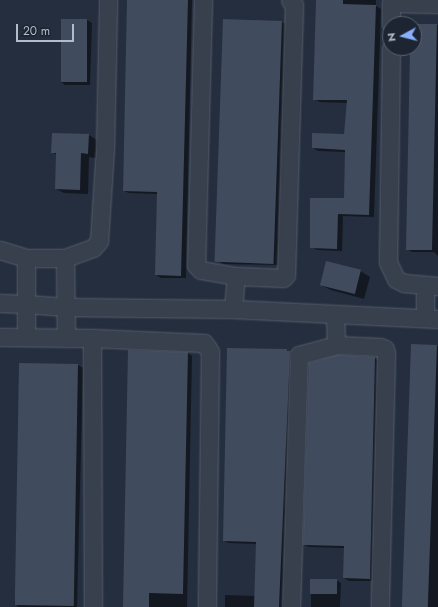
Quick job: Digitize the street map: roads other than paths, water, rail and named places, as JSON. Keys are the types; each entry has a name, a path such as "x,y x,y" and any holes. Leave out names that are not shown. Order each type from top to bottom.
{"street":[{"path":"0,250 26,258 64,258 93,248 99,241 105,149 108,0"},
{"path":"203,0 197,269 236,276 283,278 286,275 294,5 290,0"},
{"path":"391,16 391,2 438,4"},
{"path":"0,303 66,307 233,309 335,315 432,318 431,286 404,283 396,279 388,262 391,56"},
{"path":"26,258 26,336"},
{"path":"64,258 66,338"},
{"path":"233,309 236,276"},
{"path":"335,315 336,346"},
{"path":"0,337 26,336 204,343 210,352 207,607"},
{"path":"92,338 93,607"},
{"path":"291,607 298,355 336,346 380,347 384,349 386,354 380,607"}]}
